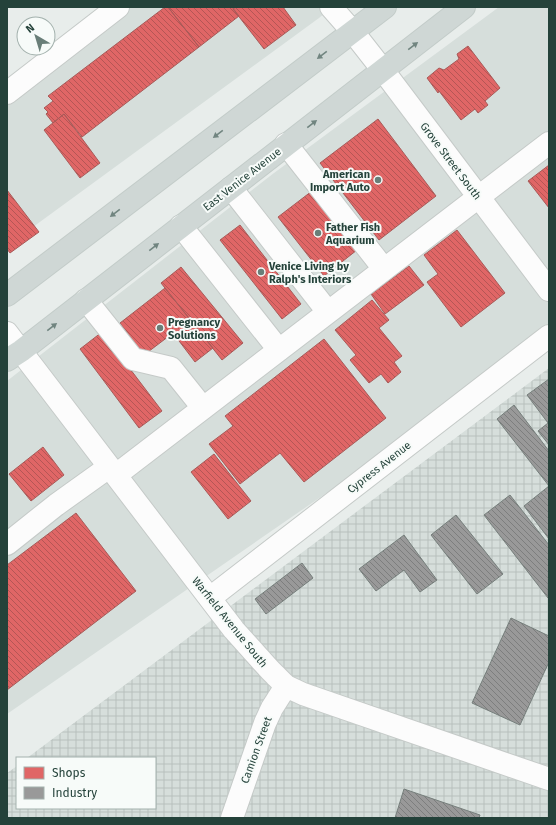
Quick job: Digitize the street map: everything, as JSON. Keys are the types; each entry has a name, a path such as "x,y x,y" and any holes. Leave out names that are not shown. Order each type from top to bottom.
{"main road":[{"path":"7,295 385,7"},
{"name":"East Venice Avenue","path":"12,358 464,7"}],"street":[{"path":"7,93 118,7"},
{"name":"Grove Street South","path":"331,7 353,32 549,290"},
{"path":"7,544 56,505 112,471 203,408 549,143"},
{"path":"286,144 384,269"},
{"path":"231,188 328,312"},
{"path":"181,226 279,350"},
{"path":"86,300 133,359 171,368 203,408"},
{"name":"Warfield Avenue South","path":"7,334 12,358 112,471 250,649 286,686 303,694 549,779"},
{"name":"Cypress Avenue","path":"210,598 549,336"},
{"name":"Camion Street","path":"232,818 265,723 272,708 286,686"}],"shaded area":[{"path":"119,7 332,7 7,246 7,94"},
{"path":"499,7 549,7 549,339 7,714 7,381 274,173"},
{"path":"549,368 549,818 7,818 7,773 16,767 16,809 156,809 156,757 28,757"}],"building: Shops":[{"path":"165,7 168,7 199,47 82,137 64,114 53,123 46,114 48,112 44,108 53,101 48,96"},
{"path":"168,7 232,7 239,16 199,47"},
{"path":"236,7 283,7 296,25 264,49 233,9"},
{"path":"468,46 500,88 485,101 488,105 478,113 475,109 461,120 427,78 439,68 444,70 459,59 457,54"},
{"path":"64,114 100,163 80,178 44,130"},
{"name":"American Import Auto","path":"378,119 436,196 379,240 320,163"},
{"path":"549,165 549,208 528,181"},
{"path":"7,190 39,232 10,253 7,249"},
{"name":"Father Fish Aquarium","path":"312,191 357,250 324,276 278,217"},
{"name":"Venice Living by Ralph's Interiors","path":"240,225 301,304 282,319 220,240"},
{"path":"457,230 505,293 461,327 427,282 438,274 424,255"},
{"path":"409,266 424,285 385,314 371,294"},
{"path":"181,267 243,343 222,360 161,283"},
{"name":"Pregnancy Solutions","path":"165,288 213,348 195,362 173,333 144,355 120,323"},
{"path":"372,300 389,320 379,328 402,356 394,362 401,372 388,383 381,374 369,383 350,360 356,355 335,330"},
{"path":"102,332 162,411 139,428 80,349"},
{"path":"324,339 386,418 304,482 280,453 240,484 209,444 233,426 225,416"},
{"path":"43,447 64,475 31,501 9,474"},
{"path":"214,454 251,501 228,519 191,472"},
{"path":"76,513 136,591 7,690 7,565"}],"building: Industry":[{"path":"549,379 549,445 538,431 548,423 527,395"},
{"path":"514,405 549,451 549,486 497,419"},
{"path":"549,486 549,539 524,506"},
{"path":"510,495 549,545 548,598 484,515"},
{"path":"456,515 503,574 477,594 431,535"},
{"path":"404,535 437,580 420,592 404,570 376,591 359,569"},
{"path":"302,563 313,578 266,614 255,599"},
{"path":"511,618 549,636 549,662 520,725 472,703"},
{"path":"404,789 480,815 479,818 395,818"}],"place":[{"name":"American Import Auto","path":"378,180"},
{"name":"Father Fish Aquarium","path":"318,233"},
{"name":"Venice Living by Ralph's Interiors","path":"261,272"},
{"name":"Pregnancy Solutions","path":"160,328"}]}
